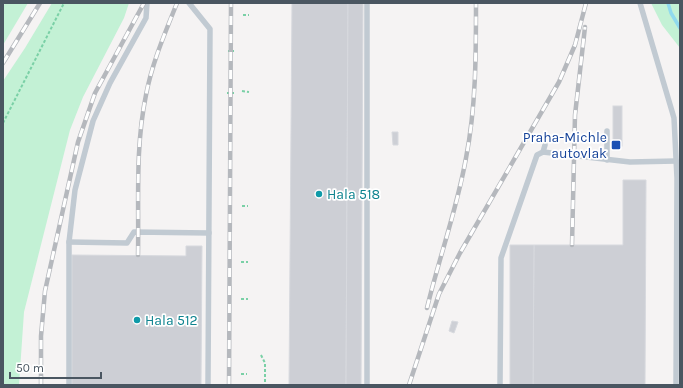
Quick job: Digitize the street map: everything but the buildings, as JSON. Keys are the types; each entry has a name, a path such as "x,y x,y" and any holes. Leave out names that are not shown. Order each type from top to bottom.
{"lane":[{"path":"69,385 69,242 75,190 93,121 110,83 146,18 147,3"},
{"path":"189,3 210,29 208,385"},
{"path":"367,3 367,385"},
{"path":"640,3 674,118 676,161 676,385"},
{"path":"607,131 607,160"},
{"path":"543,152 545,145"},
{"path":"500,385 501,258 537,155 543,152 630,162 676,161"},
{"path":"69,242 127,243 134,232 209,233"}],"path":[{"path":"3,123 64,3"},
{"path":"243,15 249,15"},
{"path":"228,50 234,51"},
{"path":"242,91 249,92"},
{"path":"227,93 234,93"},
{"path":"242,206 248,206"},
{"path":"242,262 248,262"},
{"path":"241,299 248,299"},
{"path":"261,355 265,363 265,385"},
{"path":"241,374 247,374"}],"green space":[{"path":"5,3 28,3 3,45 3,7"},
{"path":"52,3 129,3 124,18 83,97 70,130 24,312 19,385 3,385 3,81"},
{"path":"651,3 680,3 680,48 662,25"}],"waterway":[{"path":"668,3 671,13 680,28"}],"railway":[{"path":"3,63 40,3"},
{"path":"41,385 41,336 45,291 78,142 95,93 144,3"},
{"path":"138,255 138,175 140,135 146,95 159,48 177,3"},
{"path":"229,385 231,3"},
{"path":"427,308 458,196 469,139 475,81 476,3"},
{"path":"409,385 439,294 460,253 559,82 575,45 586,3"},
{"path":"572,245 575,115 585,27"}],"place":[{"name":"Praha-Michle autovlak","path":"616,145"},
{"name":"Hala 518","path":"319,194"},
{"name":"Hala 512","path":"137,320"}]}
